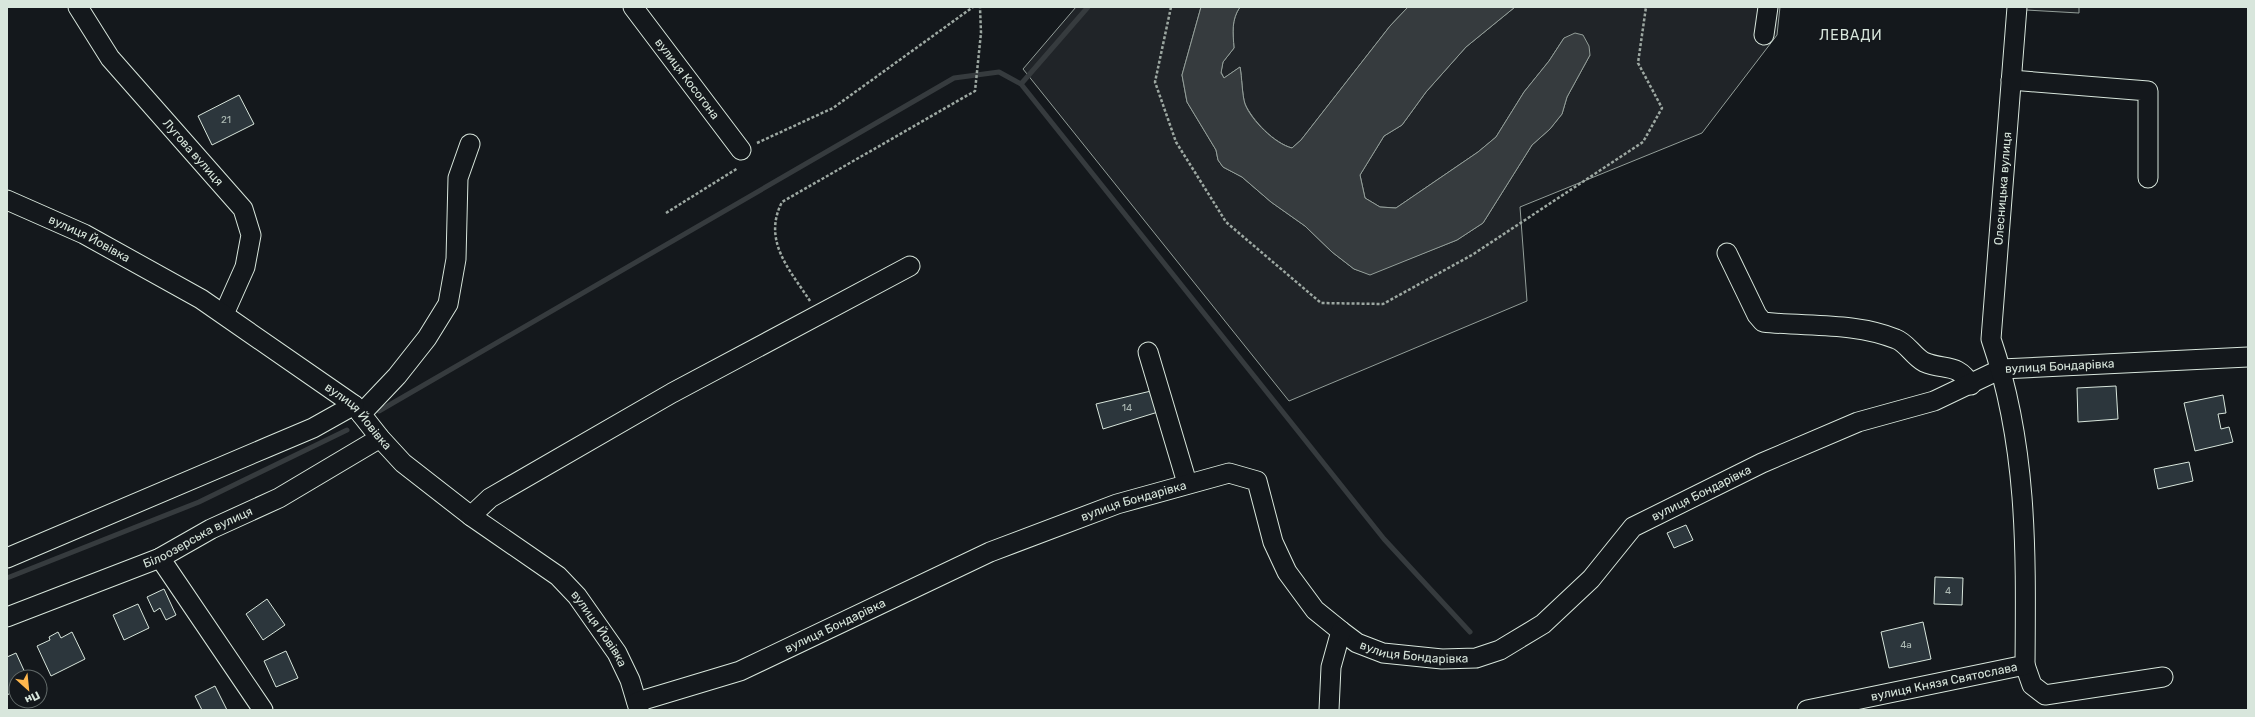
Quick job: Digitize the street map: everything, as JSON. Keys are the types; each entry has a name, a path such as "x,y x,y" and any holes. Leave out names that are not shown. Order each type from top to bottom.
{"street":[{"name":"Лугова вулиця","path":"78,7 110,58 243,209 251,235 245,268 224,314"},
{"name":"вулиця Косогона","path":"633,7 741,150"},
{"path":"1764,35 1768,7"},
{"name":"Олесницька вулиця","path":"2001,369 1991,339 2017,7"},
{"path":"2011,80 2148,91 2148,178"},
{"path":"7,558 358,409 397,376 427,338 448,304 456,259 458,178 470,144"},
{"name":"вулиця Йовівка","path":"7,200 84,234 224,314 358,409 380,438 403,463 471,516 558,576 577,596 617,654 630,680 638,706"},
{"path":"1727,253 1757,315 1763,322 1847,327 1897,339 1924,362 1959,370 1964,374 1971,385"},
{"path":"471,516 490,498 665,397 910,266"},
{"path":"1148,352 1187,484"},
{"name":"вулиця Бондарівка","path":"638,706 740,671 990,552 1117,504 1229,473 1257,481 1273,542 1287,572 1315,610 1357,643 1383,653 1442,659 1476,658 1500,650 1543,624 1591,579 1633,527 1762,463 1858,422 1934,401 1971,385 2001,369 2248,357"},
{"name":"вулиця Князя Святослава","path":"1807,710 2025,665 2026,554 2020,465 2001,369"},
{"name":"Білоозерська вулиця","path":"7,617 160,558 211,529 279,498 380,438"},
{"path":"160,558 264,710"},
{"path":"1329,710 1331,667 1341,631"},
{"path":"2025,665 2032,685 2045,695 2163,677"}],"path":[{"path":"666,213 742,166 741,150 833,108 973,7"},
{"path":"819,314 778,252 776,214 782,202 975,91 980,38 980,7"},
{"path":"1172,7 1155,82 1176,142 1226,222 1322,303 1384,304 1472,255 1643,142 1662,108 1638,63 1646,7"}],"shaded area":[{"path":"1076,7 1201,7 1182,75 1187,102 1216,150 1218,160 1223,167 1242,177 1271,202 1305,226 1332,252 1354,269 1370,274 1457,240 1483,223 1532,145 1550,129 1562,114 1567,97 1590,55 1564,38 1549,61 1524,92 1496,137 1478,152 1396,208 1380,207 1365,198 1360,175 1384,136 1402,125 1426,92 1466,47 1515,7 1780,7 1777,35 1702,133 1520,207 1527,301 1289,401 1023,69"},
{"path":"1201,7 1240,7 1234,22 1234,48 1223,62 1221,73 1224,78 1240,67 1244,100 1252,117 1271,137 1285,146 1292,148 1301,140 1390,26 1408,7 1515,7 1466,47 1426,92 1402,125 1384,136 1360,175 1365,198 1380,207 1396,208 1478,152 1496,137 1524,92 1549,61 1564,38 1575,33 1583,35 1589,46 1590,55 1567,97 1562,114 1550,129 1532,145 1483,223 1457,240 1370,275 1354,269 1332,252 1305,226 1271,202 1242,177 1223,167 1218,160 1216,150 1187,102 1182,75"},
{"path":"1240,7 1408,7 1390,26 1301,140 1292,148 1271,136 1249,111 1244,100 1240,67 1224,78 1221,72 1223,62 1234,48 1234,22"},
{"path":"2005,7 2079,7 2079,13 2026,10"}],"building":[{"path":"239,95 254,124 212,145 198,116"},
{"path":"2116,386 2118,419 2078,422 2077,388"},
{"path":"1151,391 1158,412 1103,429 1096,404"},
{"path":"2223,395 2226,413 2218,414 2221,429 2229,427 2233,442 2195,451 2184,403"},
{"path":"2189,462 2193,481 2158,489 2154,469"},
{"path":"1686,525 1693,540 1674,548 1667,533"},
{"path":"1935,577 1963,578 1962,605 1934,604"},
{"path":"164,589 176,615 166,620 160,608 154,612 147,597"},
{"path":"267,599 285,625 263,640 246,614"},
{"path":"138,604 149,628 124,640 113,615"},
{"path":"1923,622 1931,659 1889,668 1881,632"},
{"path":"58,632 61,638 72,632 85,659 51,676 37,646 50,640 49,637"},
{"path":"286,651 298,678 276,687 264,661"},
{"path":"16,653 23,669 8,669 7,695 7,657"},
{"path":"215,686 227,710 202,710 195,696"}],"waterway":[{"path":"1021,84 1088,7"},
{"path":"379,411 954,78 999,72 1021,84 1384,539 1470,632"},
{"path":"7,578 199,502 347,430"}],"district":[{"name":"ЛЕВАДИ","path":"1851,35"}]}
